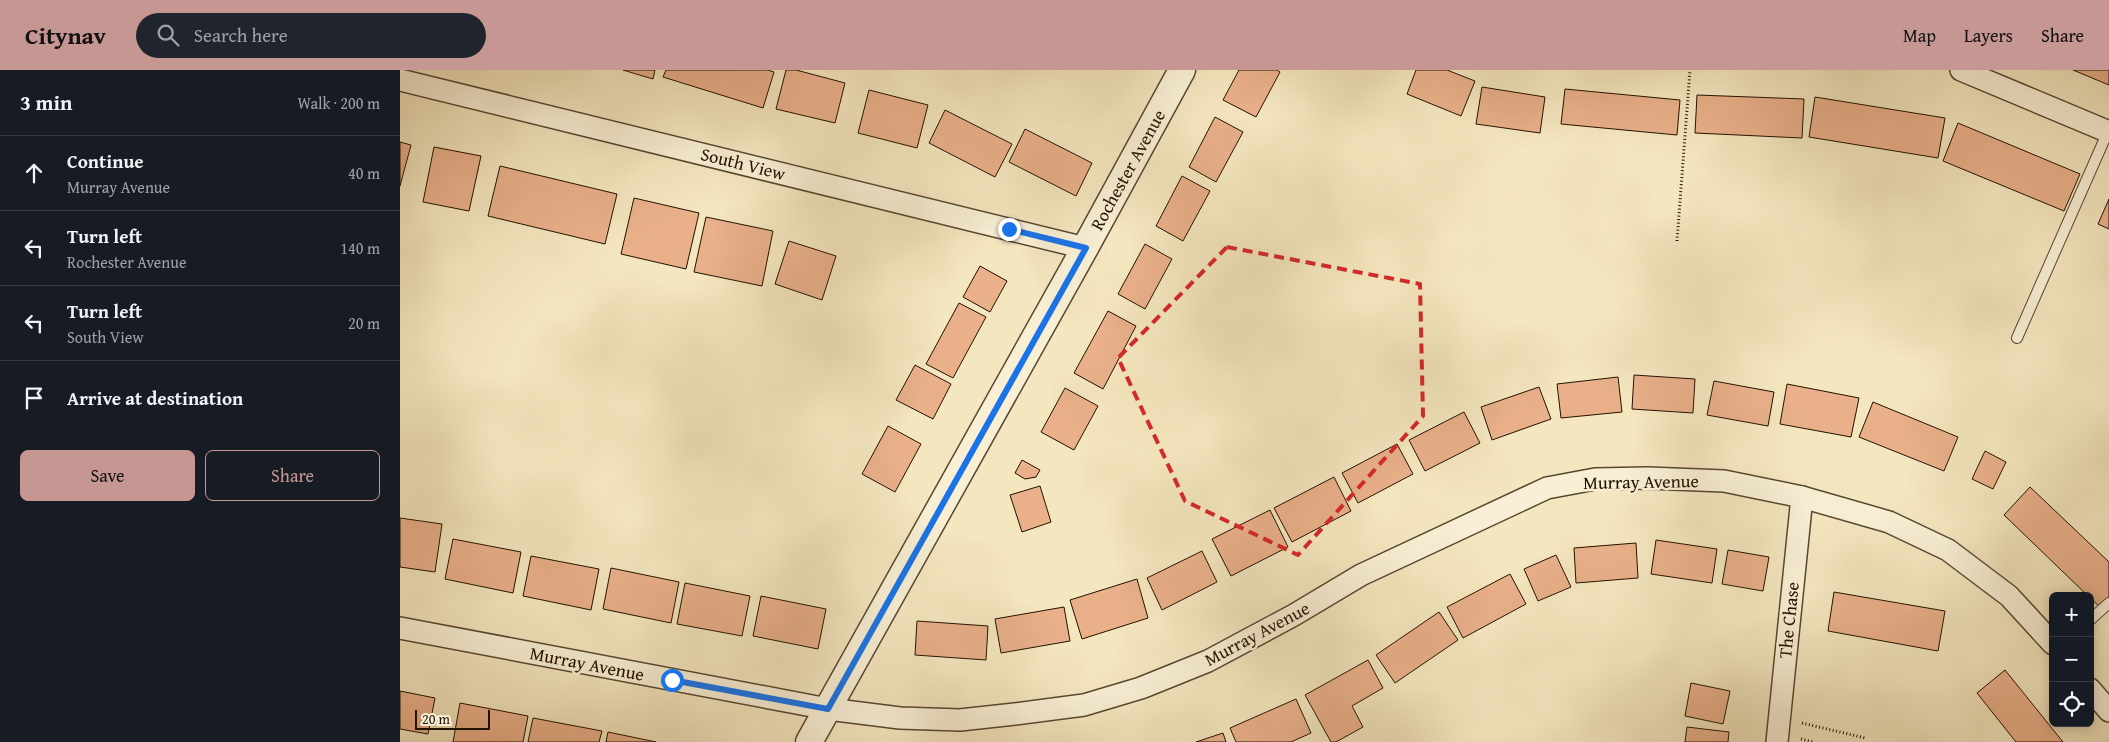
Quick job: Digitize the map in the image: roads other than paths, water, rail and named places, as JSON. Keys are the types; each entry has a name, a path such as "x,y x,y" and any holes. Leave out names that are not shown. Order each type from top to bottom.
{"street":[{"name":"Rochester Avenue","path":"809,742 1086,248 1182,70"},
{"path":"1961,70 2108,130"},
{"name":"South View","path":"400,80 1086,248"},
{"name":"Murray Avenue","path":"400,628 828,709 900,718 960,720 1084,705 1141,688 1208,661 1294,615 1361,575 1547,488 1595,478 1648,478 1724,481 1802,497 1889,522 1948,550 2009,596 2049,640"},
{"name":"The Chase","path":"1778,742 1802,497"},
{"path":"2094,694 2109,712"}],"lane":[{"path":"2017,338 2108,130"},
{"path":"2094,616 2109,603"}]}
